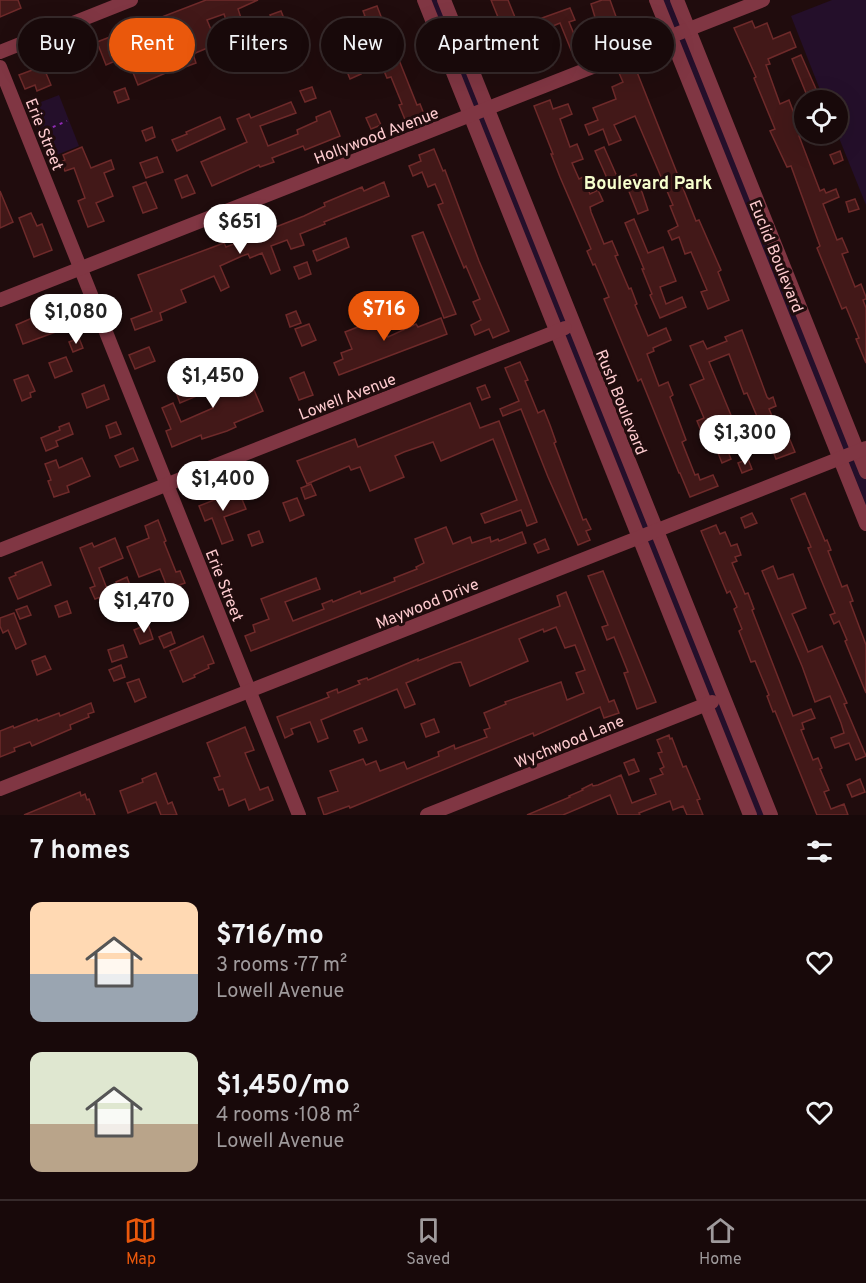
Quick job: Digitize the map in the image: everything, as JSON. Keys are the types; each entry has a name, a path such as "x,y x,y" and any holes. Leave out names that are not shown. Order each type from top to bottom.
{"street":[{"path":"0,52 131,0"},
{"path":"424,0 750,815"},
{"name":"Rush Boulevard","path":"444,0 771,815"},
{"name":"Euclid Boulevard","path":"656,0 664,18"},
{"name":"Euclid Boulevard","path":"677,0 775,245 862,450 866,472"},
{"name":"Hollywood Avenue","path":"674,35 763,0"},
{"name":"Euclid Boulevard","path":"674,44 866,524"},
{"name":"Erie Street","path":"0,67 299,815"},
{"name":"Hollywood Avenue","path":"0,300 580,72"},
{"path":"757,251 775,245"},
{"name":"Lowell Avenue","path":"0,550 573,325"},
{"name":"Maywood Drive","path":"0,789 862,450"},
{"name":"Wychwood Lane","path":"427,815 723,698"}],"path":[{"path":"39,133 67,121"}],"shaded area":[{"path":"424,0 444,0 451,18 431,18"},
{"path":"656,0 677,0 866,472 866,524 674,45 674,18 663,18"},
{"path":"832,0 866,0 866,205 841,144 848,144 848,90 820,90 791,16"},
{"path":"453,72 473,72 771,815 750,815"},
{"path":"59,95 79,146 49,158 28,107"}],"building":[{"path":"0,0 18,0 21,8 0,17"},
{"path":"206,0 258,0 238,9 241,18 225,18 224,14 207,18 207,48 195,53 195,18 159,18"},
{"path":"491,0 508,0 515,18 498,18"},
{"path":"610,0 616,18 595,18 591,4"},
{"path":"377,6 382,18 360,18 365,16 363,11"},
{"path":"570,8 574,18 569,22 572,29 572,50 560,18 542,18"},
{"path":"281,11 284,18 271,18 270,15"},
{"path":"752,21 755,28 767,23 773,39 790,32 796,47 768,59 770,64 766,65 780,104 789,100 794,113 794,144 802,144 820,191 824,189 826,193 836,189 839,197 823,204 837,240 842,238 848,252 842,254 855,287 861,284 866,297 863,300 866,308 866,363 856,339 859,338 846,307 842,309 817,248 820,246 791,166 787,167 770,131 775,129 754,78 756,77 734,28"},
{"path":"109,37 109,64 106,65 97,42"},
{"path":"801,55 816,89 805,90 792,59"},
{"path":"27,72 46,72 51,85 37,91 35,85 25,89 19,75"},
{"path":"133,72 168,72 138,85"},
{"path":"347,72 360,72 361,74 350,79"},
{"path":"384,72 404,72 417,105 420,104 424,114 406,122 399,105 402,104 391,77 387,78"},
{"path":"637,72 696,221 699,220 721,270 718,272 729,300 708,309 701,292 707,290 691,252 685,254 679,237 672,240 668,231 678,226 670,206 673,205 635,116 614,125 621,140 609,145 603,129 589,135 585,125 598,120 593,108 616,99 612,87 623,82 619,73"},
{"path":"312,87 316,98 305,102 300,91"},
{"path":"125,88 129,99 118,103 114,92"},
{"path":"550,100 553,109 568,104 572,114 560,119 570,147 577,144 583,159 572,163 579,179 583,177 590,194 598,190 603,201 590,207 591,212 604,244 612,241 618,255 615,256 629,289 631,288 637,304 635,305 648,336 666,328 671,340 653,348 654,351 647,354 659,386 668,382 673,395 670,397 686,440 682,442 695,475 698,474 700,480 713,475 718,486 690,497 641,379 638,381 604,299 609,297 587,251 591,249 560,177 534,106"},
{"path":"291,102 296,113 260,126 268,146 298,134 297,130 317,121 316,117 330,111 340,136 305,150 303,146 272,158 274,162 260,167 259,165 212,186 201,162 247,142 237,119 249,114 251,118"},
{"path":"376,114 381,125 371,129 366,118"},
{"path":"220,117 225,129 177,151 172,140"},
{"path":"152,127 155,137 146,141 142,131"},
{"path":"82,147 91,168 111,160 114,169 104,173 113,196 96,203 104,221 88,227 78,201 85,198 74,168 65,171 61,162 65,160 63,155"},
{"path":"604,147 619,181 610,185 595,151"},
{"path":"434,149 443,171 445,170 479,261 509,331 493,338 489,329 475,335 471,325 481,320 473,302 480,299 466,266 464,268 438,205 443,203 435,184 428,187 422,172 413,176 409,166 421,161 419,155"},
{"path":"840,151 843,160 834,164 830,155"},
{"path":"157,157 163,172 146,178 140,163"},
{"path":"636,174 648,210 638,214 624,179"},
{"path":"187,175 195,193 182,198 175,180"},
{"path":"146,182 157,208 143,213 133,187"},
{"path":"384,182 389,196 300,234 304,245 291,249 287,240 271,246 280,270 271,274 262,253 250,258 248,254 242,256 220,266 229,287 221,291 214,276 181,290 186,302 160,313 162,320 135,330 131,319 152,311 138,275 224,243 226,247 259,234 258,232 272,226 273,228 304,216 325,206 324,203 362,187 364,191"},
{"path":"0,191 13,222 0,228"},
{"path":"855,199 859,209 849,212 846,202"},
{"path":"31,213 37,226 42,224 52,250 34,257 19,218"},
{"path":"634,219 648,253 663,247 676,281 660,287 666,304 682,297 686,307 660,318 650,295 652,294 642,269 644,269 625,223"},
{"path":"423,232 456,314 444,318 412,236"},
{"path":"346,238 349,247 317,261 313,251"},
{"path":"307,262 311,274 299,279 294,267"},
{"path":"53,309 61,330 23,344 16,325"},
{"path":"296,311 301,323 290,327 286,315"},
{"path":"377,312 388,337 416,324 418,327 441,318 447,334 339,375 334,363 343,359 341,353 352,349 345,332 368,323 365,317"},
{"path":"309,324 316,340 302,346 295,329"},
{"path":"742,330 767,397 769,399 773,397 776,406 769,409 775,423 762,428 747,393 744,394 729,354 709,362 733,420 702,433 697,421 704,418 690,385 704,379 690,346 703,341 707,349 727,341 725,337"},
{"path":"79,338 83,348 73,352 69,342"},
{"path":"149,347 155,361 135,369 129,355"},
{"path":"66,357 72,371 55,378 49,363"},
{"path":"520,362 538,413 544,410 550,425 556,442 554,443 583,520 586,519 591,529 586,531 590,540 578,545 521,409 503,416 500,409 519,401 505,368"},
{"path":"236,369 246,394 254,390 263,411 234,423 236,427 227,431 202,439 201,435 172,447 166,431 171,429 162,408 173,403 181,422 213,408 206,392 180,403 176,392"},
{"path":"304,372 313,395 299,400 290,378"},
{"path":"28,375 35,391 30,393 31,397 22,401 14,380"},
{"path":"104,385 109,399 87,408 82,394"},
{"path":"485,385 490,397 482,400 477,388"},
{"path":"470,403 480,428 499,421 537,522 527,526 521,510 485,523 481,514 517,500 493,439 441,461 433,442 404,452 395,456 404,477 370,491 360,467 351,470 349,466 307,484 297,461 355,439 358,447"},
{"path":"116,422 121,434 110,438 106,426"},
{"path":"69,423 73,434 56,441 58,446 46,451 41,438 60,430 59,427"},
{"path":"790,440 795,452 776,459 772,448"},
{"path":"133,448 138,460 120,467 115,456"},
{"path":"727,449 731,459 722,463 718,453"},
{"path":"82,458 90,476 67,486 69,492 54,497 45,464 56,460 59,468"},
{"path":"748,459 752,469 742,473 738,463"},
{"path":"311,484 316,495 305,499 301,488"},
{"path":"237,487 246,509 224,517 233,540 222,544 212,518 205,521 199,506 222,497 220,494"},
{"path":"805,493 831,550 828,551 842,587 847,585 853,601 850,602 866,645 866,693 839,621 834,624 830,615 835,613 791,499"},
{"path":"297,498 304,515 290,521 283,503"},
{"path":"752,513 757,523 745,528 741,518"},
{"path":"158,520 176,572 180,571 185,583 168,589 160,569 139,577 127,547 149,538 145,526"},
{"path":"716,525 720,534 725,532 731,546 737,544 741,555 735,557 737,561 732,563 745,594 748,593 754,609 752,610 793,716 811,709 815,718 802,723 804,729 801,730 813,760 818,758 822,768 820,769 829,790 824,792 831,809 844,804 848,815 817,815 775,711 773,712 767,696 769,695 755,661 751,662 739,631 742,629 734,609 737,607 730,591 727,593 701,531"},
{"path":"446,527 453,544 470,537 472,543 490,537 491,542 498,539 499,541 522,532 526,543 251,651 245,636 255,632 253,625 269,619 261,599 316,578 320,589 285,602 293,621 324,609 322,604 360,591 361,594 395,581 394,578 417,569 416,567 424,563 415,539"},
{"path":"259,531 263,542 252,546 248,535"},
{"path":"115,538 123,558 99,568 109,594 95,599 90,588 95,586 80,548 92,543 94,547"},
{"path":"545,539 549,549 538,553 534,544"},
{"path":"42,562 51,585 18,599 9,578 16,575 15,573"},
{"path":"773,566 778,579 793,574 806,608 792,614 808,652 822,646 847,703 844,704 866,756 856,760 849,743 835,748 831,738 844,733 841,723 830,696 815,702 762,571"},
{"path":"603,571 656,702 637,709 624,673 628,672 614,637 607,640 602,627 608,625 588,576"},
{"path":"127,577 131,588 120,592 116,582"},
{"path":"566,592 609,702 614,700 619,713 604,718 600,707 534,736 533,733 350,808 349,806 324,815 318,798 338,791 330,771 363,759 366,765 376,761 380,771 404,762 407,769 439,756 438,752 454,745 455,749 487,737 484,730 490,728 484,713 506,704 505,702 561,682 567,700 584,693 576,673 585,670 575,645 565,648 556,627 544,632 543,629 519,639 528,661 470,686 461,662 454,663 406,683 415,704 405,708 397,689 321,720 328,738 318,742 310,722 291,729 293,734 285,738 277,717 329,697 327,693 337,689 338,693 360,684 358,681 367,678 368,680 560,606 557,596"},
{"path":"67,601 71,613 59,617 55,606"},
{"path":"27,606 31,615 20,619 16,610"},
{"path":"14,613 26,644 16,649 8,630 3,633 0,626 0,618"},
{"path":"148,624 153,639 140,644 134,630"},
{"path":"171,632 175,643 164,648 159,637"},
{"path":"203,636 214,663 194,675 195,677 183,682 170,651"},
{"path":"123,645 127,657 112,662 108,650"},
{"path":"45,656 51,669 37,675 32,661"},
{"path":"121,665 125,677 114,681 109,670"},
{"path":"139,679 146,697 135,702 127,683"},
{"path":"91,703 94,712 88,714 89,717 70,725 71,729 32,746 30,742 14,748 15,751 0,757 0,731 59,713 60,716"},
{"path":"434,719 439,732 426,737 421,724"},
{"path":"245,727 254,750 245,753 260,790 268,787 273,800 249,810 245,799 229,806 223,789 219,790 214,778 220,776 207,743"},
{"path":"362,728 367,740 359,743 354,731"},
{"path":"669,735 683,767 686,766 700,799 697,800 703,815 687,815 683,806 673,810 670,801 639,813 640,815 618,815 610,795 563,815 527,815 570,797 592,784 593,786 598,785 621,775 632,803 656,794 650,779 663,774 660,769 664,767 658,753 662,752 657,740"},
{"path":"634,759 639,771 629,775 624,763"},
{"path":"156,773 168,804 172,802 177,815 161,815 156,802 128,813 120,791 143,782 142,779"},
{"path":"860,779 865,792 852,797 847,785"},
{"path":"80,792 81,796 85,794 87,800 89,799 95,815 24,815"}],"district":[{"name":"Boulevard Park","path":"648,183"}]}
